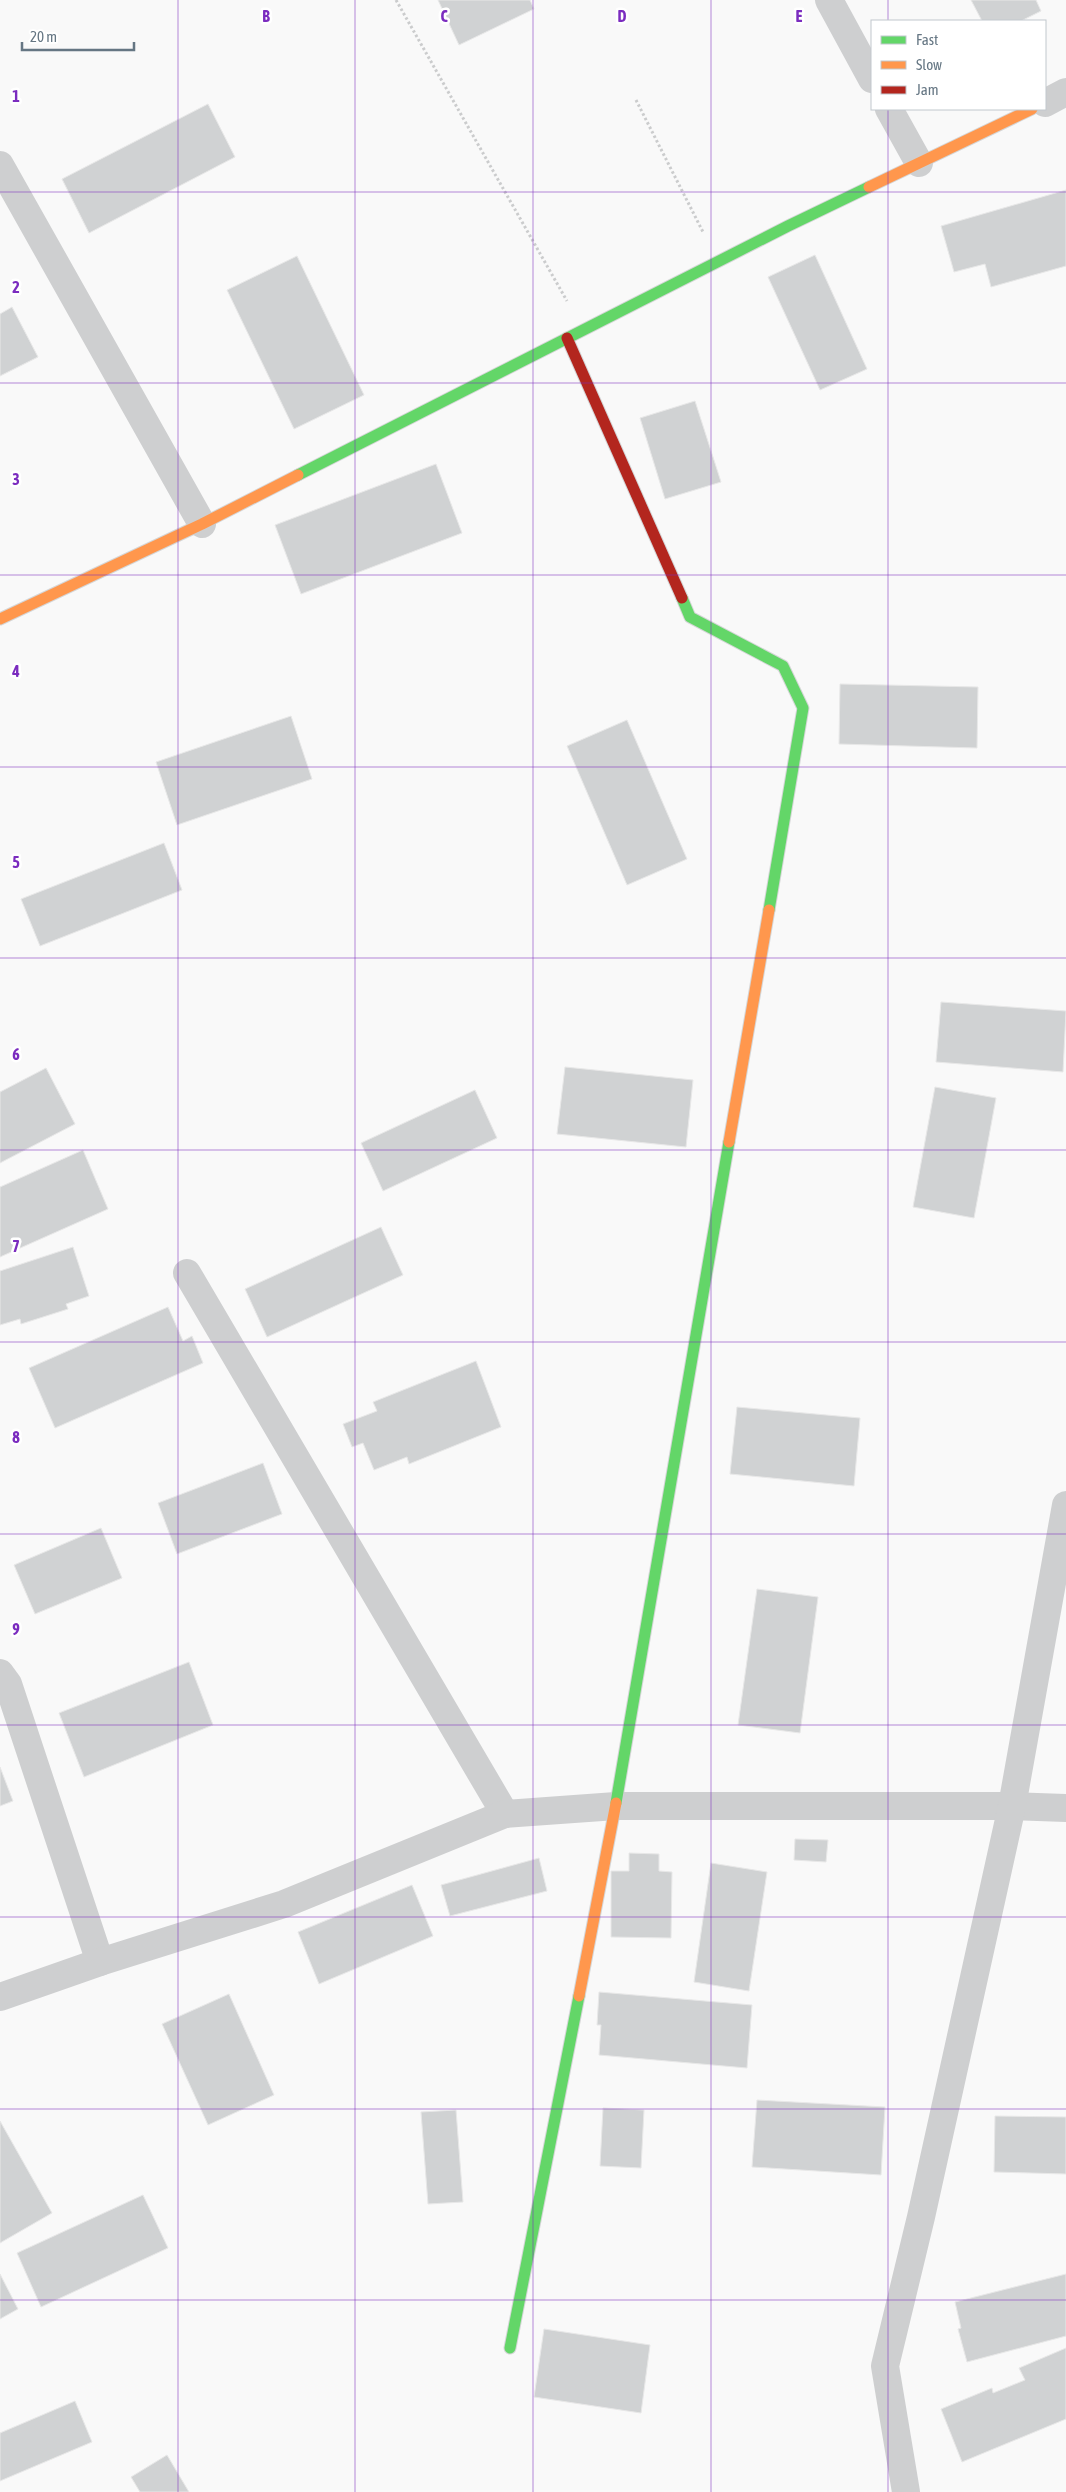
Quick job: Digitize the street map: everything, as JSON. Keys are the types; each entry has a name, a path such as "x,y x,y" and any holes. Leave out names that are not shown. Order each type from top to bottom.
{"street":[{"path":"829,0 871,77"},
{"path":"1046,102 1066,92"},
{"path":"890,110 919,163"},
{"path":"0,619 202,524 718,261 1030,110"},
{"path":"0,165 202,524"},
{"path":"510,2348 616,1806 802,708 784,666 690,617 567,338"},
{"path":"187,1273 505,1814"},
{"path":"906,2492 885,2366 921,2217 1012,1806 1066,1505"},
{"path":"0,1673 8,1684 100,1962"},
{"path":"0,1997 100,1962 284,1904 505,1814 616,1806 1012,1806 1066,1808"}],"path":[{"path":"396,0 584,330"},
{"path":"636,100 718,261"}],"building":[{"path":"438,0 530,0 534,9 459,45"},
{"path":"971,0 1036,0 1041,11 1023,20 981,20"},
{"path":"208,104 235,157 89,233 62,179"},
{"path":"1066,190 1066,266 991,287 985,264 954,272 941,226"},
{"path":"815,255 867,369 820,390 768,277"},
{"path":"297,256 364,395 294,429 227,290"},
{"path":"12,307 38,357 0,376 0,314"},
{"path":"695,401 721,482 665,499 640,418"},
{"path":"436,464 462,533 301,594 275,525"},
{"path":"840,684 978,687 977,748 839,744"},
{"path":"291,716 312,779 177,825 156,762"},
{"path":"627,720 687,859 627,885 567,746"},
{"path":"164,843 182,890 40,946 21,899"},
{"path":"941,1002 1066,1011 1063,1072 936,1062"},
{"path":"565,1067 693,1080 686,1147 557,1134"},
{"path":"46,1068 75,1124 0,1163 0,1092"},
{"path":"935,1087 996,1098 974,1218 913,1207"},
{"path":"475,1090 497,1138 383,1191 361,1143"},
{"path":"83,1150 108,1209 0,1257 0,1187"},
{"path":"381,1227 403,1275 267,1337 245,1289"},
{"path":"73,1247 89,1296 66,1304 68,1309 21,1324 20,1319 0,1325 0,1271"},
{"path":"168,1307 183,1341 192,1336 203,1363 55,1428 29,1368"},
{"path":"476,1361 501,1427 409,1464 407,1457 374,1470 363,1443 352,1447 343,1424 377,1411 373,1402"},
{"path":"737,1407 860,1418 854,1486 730,1474"},
{"path":"263,1463 282,1514 177,1554 158,1503"},
{"path":"101,1528 122,1578 35,1614 14,1565"},
{"path":"757,1589 818,1597 800,1733 738,1725"},
{"path":"189,1662 213,1725 84,1777 59,1713"},
{"path":"0,1767 13,1801 0,1806"},
{"path":"795,1839 828,1840 826,1862 794,1860"},
{"path":"629,1853 659,1854 659,1871 672,1872 671,1938 611,1937 611,1871 629,1871"},
{"path":"539,1858 547,1891 450,1916 441,1885"},
{"path":"711,1863 767,1872 749,1991 694,1982"},
{"path":"412,1885 433,1936 319,1984 298,1932"},
{"path":"599,1992 752,2005 747,2068 599,2055 601,2025 597,2025"},
{"path":"229,1994 274,2095 208,2125 162,2024"},
{"path":"757,2100 885,2107 881,2175 752,2167"},
{"path":"603,2108 644,2110 641,2168 600,2166"},
{"path":"456,2110 463,2202 428,2204 421,2112"},
{"path":"995,2116 1066,2117 1066,2174 994,2172"},
{"path":"0,2121 52,2213 0,2243"},
{"path":"143,2195 168,2248 41,2307 17,2253"},
{"path":"0,2274 18,2309 0,2319"},
{"path":"1066,2274 1066,2336 967,2362 958,2329 961,2328 955,2302"},
{"path":"544,2329 650,2345 641,2413 534,2397"},
{"path":"1066,2348 1066,2419 962,2462 941,2409 992,2388 993,2393 1025,2380 1019,2368"},
{"path":"75,2401 92,2442 0,2481 0,2433"},
{"path":"167,2455 189,2492 140,2492 131,2477"}],"traffic: fast":[{"path":"298,475 788,226 869,187"},
{"path":"682,598 690,617 783,666 803,708 769,910"},
{"path":"616,1803 729,1142"},
{"path":"510,2348 579,1996"}],"traffic: slow":[{"path":"869,187 1030,110"},
{"path":"0,619 202,524 298,475"},
{"path":"729,1142 769,910"},
{"path":"579,1996 616,1803"}],"traffic: jam":[{"path":"567,338 682,598"}]}
